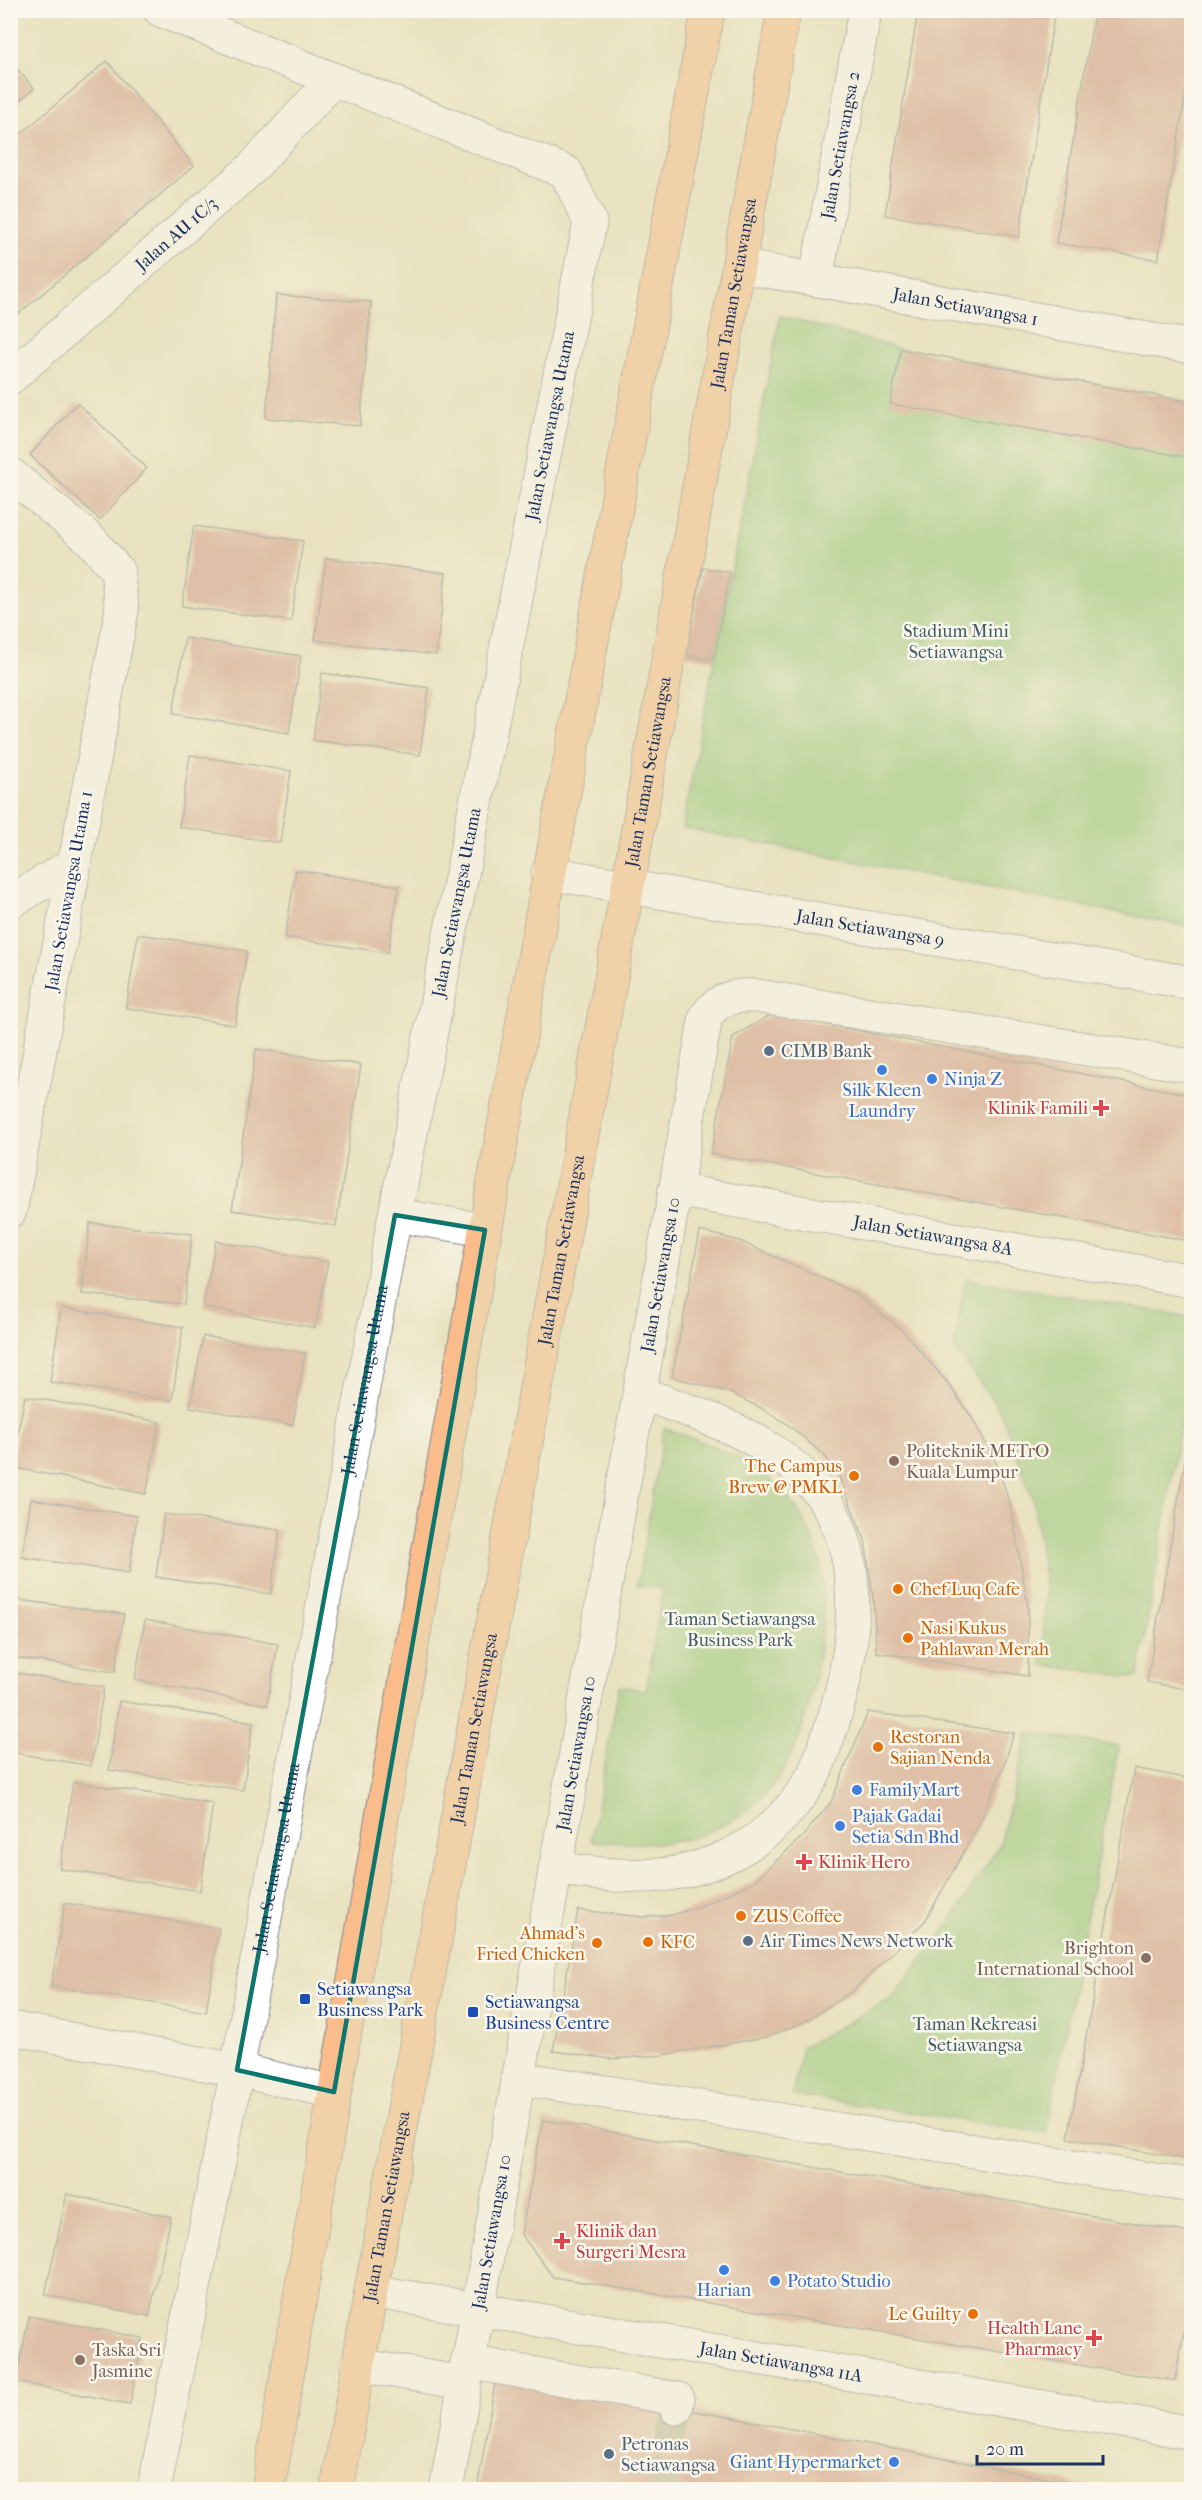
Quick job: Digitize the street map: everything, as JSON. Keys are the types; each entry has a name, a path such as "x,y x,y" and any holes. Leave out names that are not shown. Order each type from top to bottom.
{"main road":[{"path":"268,2490 334,2092 548,873 708,10"},
{"name":"Jalan Taman Setiawangsa","path":"338,2490 370,2291 628,885 784,10"}],"street":[{"name":"Jalan Setiawangsa Utama","path":"154,2490 237,2070 395,1215 590,222 566,172 160,10"},
{"name":"Jalan Setiawangsa 2","path":"816,279 866,10"},
{"name":"Jalan AU 1C/3","path":"10,378 251,169 333,80"},
{"name":"Jalan Setiawangsa 1","path":"739,266 1191,347"},
{"name":"Jalan Setiawangsa Utama 1","path":"10,474 91,540 117,570 122,610 10,1211"},
{"path":"10,902 74,864"},
{"name":"Jalan Setiawangsa 9","path":"548,873 1191,982"},
{"name":"Jalan Setiawangsa 10","path":"446,2490 706,1017 716,1002 738,996 757,996 1191,1066"},
{"name":"Jalan Setiawangsa 8A","path":"675,1190 1191,1281"},
{"path":"395,1215 485,1230"},
{"path":"555,1869 610,1877 676,1874 716,1861 749,1845 782,1817 808,1784 835,1716 845,1673 853,1593 847,1553 830,1510 815,1487 795,1467 765,1446 639,1393"},
{"path":"10,2028 237,2070 334,2092"},
{"path":"518,2078 1191,2186"},
{"name":"Jalan Setiawangsa 11A","path":"370,2291 1191,2433"},
{"path":"357,2365 466,2373 678,2399 676,2408"}],"highlighted area":[{"path":"395,1215 485,1230 334,2092 237,2070"}],"green space":[{"name":"Stadium Mini Setiawangsa","path":"780,316 901,349 1191,402 1191,927 682,828"},
{"path":"966,1279 1191,1317 1191,1362 1138,1678 1042,1665 1046,1592 1033,1500 1001,1412 954,1347"},
{"name":"Taman Setiawangsa Business Park","path":"664,1428 713,1446 745,1462 773,1482 801,1515 811,1535 822,1579 820,1648 812,1694 800,1736 781,1774 768,1791 732,1820 714,1830 680,1841 647,1844 591,1841 619,1686 646,1690 663,1589 637,1585"},
{"name":"Taman Rekreasi Setiawangsa","path":"1028,1733 1119,1746 1046,2133 792,2095 802,2047 892,1998 948,1926 1000,1844"}],"building":[{"path":"918,10 1055,10 1019,237 885,215"},
{"path":"1095,10 1191,10 1191,62 1158,260 1056,243"},
{"path":"10,61 34,88 10,109"},
{"path":"107,61 194,166 10,321 10,143"},
{"path":"276,295 371,302 360,426 266,418"},
{"path":"901,349 1191,402 1191,458 890,404"},
{"path":"77,403 147,468 100,520 30,455"},
{"path":"194,526 303,541 291,621 182,606"},
{"path":"326,558 446,573 436,655 315,640"},
{"path":"703,568 730,572 714,660 686,655"},
{"path":"185,638 301,656 289,733 173,714"},
{"path":"322,673 429,688 420,755 313,740"},
{"path":"190,755 291,771 280,843 179,827"},
{"path":"296,870 399,886 388,953 285,937"},
{"path":"138,934 247,951 235,1025 126,1008"},
{"path":"772,1014 1191,1095 1191,1241 711,1154 733,1037"},
{"path":"256,1049 361,1065 336,1226 232,1210"},
{"path":"90,1223 192,1234 184,1304 82,1294"},
{"path":"700,1231 740,1241 855,1293 904,1332 946,1381 973,1419 997,1465 1011,1507 1028,1607 1028,1676 876,1652 874,1605 865,1540 837,1472 824,1455 786,1423 761,1408 728,1392 672,1377"},
{"path":"216,1241 328,1262 315,1328 203,1307"},
{"path":"61,1308 183,1327 172,1401 50,1382"},
{"path":"203,1336 305,1353 293,1425 190,1407"},
{"path":"25,1396 160,1422 146,1494 11,1467"},
{"path":"1191,1431 1191,1690 1147,1682"},
{"path":"31,1499 137,1516 129,1573 22,1557"},
{"path":"164,1514 280,1530 271,1594 156,1577"},
{"path":"10,1599 124,1614 115,1672 10,1657"},
{"path":"145,1620 278,1644 267,1705 135,1680"},
{"path":"10,1672 104,1687 91,1766 10,1752"},
{"path":"119,1701 253,1722 243,1790 109,1770"},
{"path":"868,1712 1014,1733 1002,1771 977,1828 925,1921 853,1991 802,2023 767,2037 663,2055 611,2059 553,2051 578,1910 643,1917 672,1915 703,1905 753,1882 803,1836 831,1802"},
{"name":"Brighton International School","path":"1134,1768 1191,1779 1191,2160 1068,2138"},
{"path":"73,1782 213,1803 200,1891 60,1869"},
{"path":"65,1903 219,1928 206,2012 51,1986"},
{"path":"543,2120 1191,2233 1191,2291 1175,2381 553,2277 521,2234"},
{"path":"67,2194 171,2217 149,2316 45,2295"},
{"name":"Taska Sri Jasmine","path":"29,2316 143,2338 130,2404 16,2382"},
{"name":"Petronas Setiawangsa","path":"496,2377 740,2419 1106,2490 477,2490"}],"tunnel":[{"path":"662,2490 676,2408"}],"place":[{"name":"CIMB Bank","path":"769,1051"},
{"name":"Silk Kleen Laundry","path":"882,1070"},
{"name":"Ninja Z","path":"932,1079"},
{"name":"Klinik Famili","path":"1101,1108"},
{"name":"Politeknik METrO Kuala Lumpur","path":"894,1461"},
{"name":"The Campus Brew @ PMKL","path":"854,1476"},
{"name":"Chef Luq Cafe","path":"898,1589"},
{"name":"Nasi Kukus Pahlawan Merah","path":"908,1638"},
{"name":"Restoran Sajian Nenda","path":"878,1747"},
{"name":"FamilyMart","path":"857,1790"},
{"name":"Pajak Gadai Setia Sdn Bhd","path":"840,1826"},
{"name":"Klinik Hero","path":"804,1862"},
{"name":"ZUS Coffee","path":"741,1916"},
{"name":"Air Times News Network","path":"748,1941"},
{"name":"KFC","path":"648,1942"},
{"name":"Ahmad's Fried Chicken","path":"597,1943"},
{"name":"Brighton International School","path":"1146,1958"},
{"name":"Setiawangsa Business Park","path":"305,1999"},
{"name":"Setiawangsa Business Centre","path":"473,2012"},
{"name":"Klinik dan Surgeri Mesra","path":"562,2241"},
{"name":"Harian","path":"724,2270"},
{"name":"Potato Studio","path":"775,2281"},
{"name":"Le Guilty","path":"973,2314"},
{"name":"Health Lane Pharmacy","path":"1094,2338"},
{"name":"Taska Sri Jasmine","path":"80,2360"},
{"name":"Petronas Setiawangsa","path":"609,2454"},
{"name":"Giant Hypermarket","path":"894,2462"}]}
